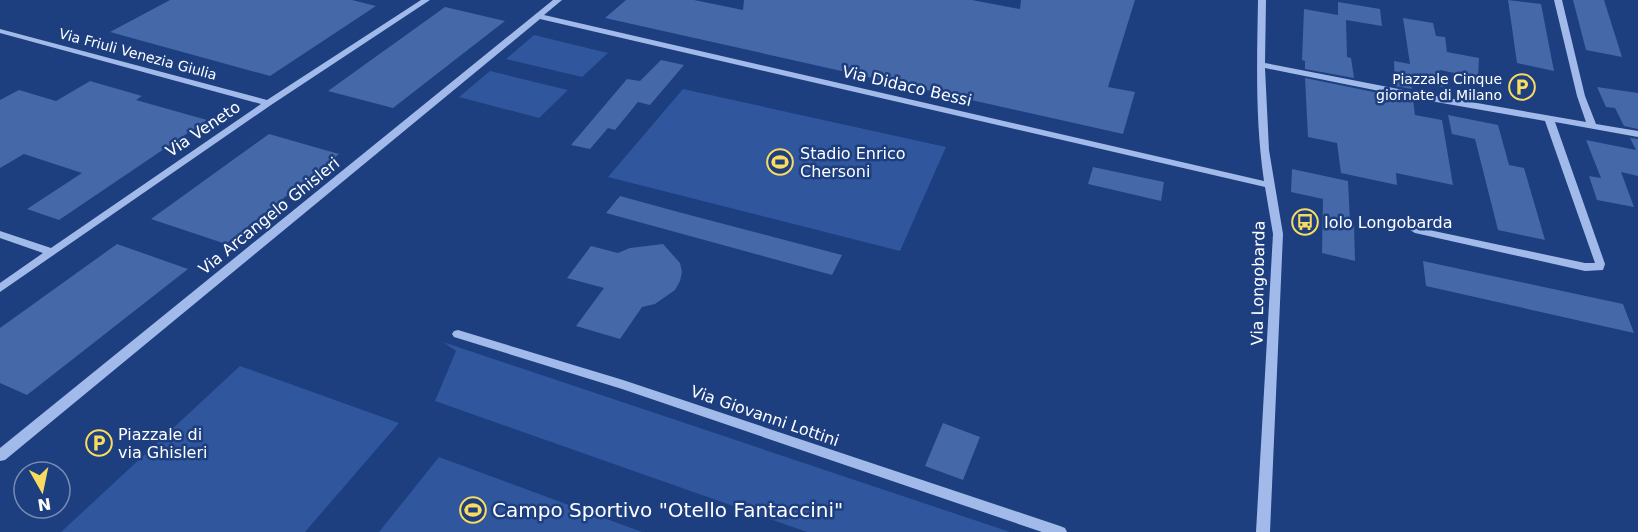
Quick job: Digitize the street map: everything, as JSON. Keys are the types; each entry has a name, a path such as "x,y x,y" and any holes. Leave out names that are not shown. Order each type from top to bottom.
{"street":[{"name":"Via Veneto","path":"0,288 268,103 426,0"},
{"name":"Via Arcangelo Ghisleri","path":"0,456 558,0"},
{"name":"Via Longobarda","path":"1262,0 1260,65 1264,150 1278,234 1263,532"},
{"path":"1558,0 1581,96 1592,126"},
{"name":"Via Didaco Bessi","path":"538,16 1269,185"},
{"name":"Via Friuli Venezia Giulia","path":"0,30 268,103"},
{"path":"1260,65 1419,96 1638,134"},
{"path":"1415,230 1586,267 1599,267 1600,264 1549,119"},
{"path":"0,234 51,252"},
{"name":"Via Giovanni Lottini","path":"458,334 623,386 1060,532"}],"shaded area":[{"path":"534,35 608,53 582,77 506,59"},
{"path":"490,71 568,90 539,118 459,97"},
{"name":"Stadio Enrico Chersoni","path":"683,89 946,147 900,251 608,177"},
{"path":"443,342 1010,532 807,532 435,401 456,351"},
{"path":"240,366 399,423 305,532 61,532"},
{"path":"439,457 642,532 379,532"}],"building":[{"path":"170,0 352,0 376,6 270,76 110,32"},
{"path":"626,0 694,0 743,10 744,0 972,0 1020,9 1021,0 1135,0 1108,87 1135,92 1123,134 605,18"},
{"path":"1508,0 1541,4 1554,71 1517,63"},
{"path":"1573,0 1604,0 1622,57 1586,50"},
{"path":"1338,2 1380,9 1382,26 1346,20 1347,57 1351,58 1354,78 1305,69 1305,61 1302,60 1304,9 1338,15"},
{"path":"445,7 505,21 393,108 328,91"},
{"path":"1403,18 1433,23 1436,36 1445,37 1447,52 1479,58 1478,78 1440,70 1443,87 1410,81 1412,89 1395,86 1394,61 1410,64"},
{"path":"661,60 684,65 650,105 638,102 615,130 608,128 590,149 571,145 627,79 640,81"},
{"path":"1305,78 1413,100 1415,115 1442,120 1453,185 1396,173 1397,185 1341,173 1337,143 1308,137"},
{"path":"90,81 142,96 136,100 207,120 59,220 27,209 82,173 24,154 0,168 0,100 19,90 56,101"},
{"path":"1597,87 1638,93 1638,129 1624,126 1615,108 1606,107"},
{"path":"1448,115 1498,125 1509,165 1524,168 1545,240 1498,230 1475,139 1452,134"},
{"path":"269,134 339,154 226,244 151,219"},
{"path":"1630,138 1638,139 1638,176 1621,172 1634,207 1597,200 1589,176 1601,178 1586,140 1636,150"},
{"path":"1093,167 1164,182 1161,201 1088,184"},
{"path":"1292,169 1348,181 1350,222 1354,223 1355,261 1322,253 1323,199 1291,192"},
{"path":"620,196 842,255 832,275 606,213"},
{"path":"117,244 188,269 27,395 0,383 0,328"},
{"path":"663,244 680,263 682,272 675,290 655,304 642,307 620,339 576,326 604,288 567,278 591,246 618,253 630,248"},
{"path":"1423,261 1623,304 1634,333 1426,286"},
{"path":"943,423 980,437 963,480 925,466"}],"place":[{"name":"Piazzale Cinque giornate di Milano","path":"1522,87"},
{"name":"Stadio Enrico Chersoni","path":"780,162"},
{"name":"Iolo Longobarda","path":"1305,222"},
{"name":"Piazzale di via Ghisleri","path":"99,443"},
{"name":"Campo Sportivo \"Otello Fantaccini\"","path":"473,510"}]}
